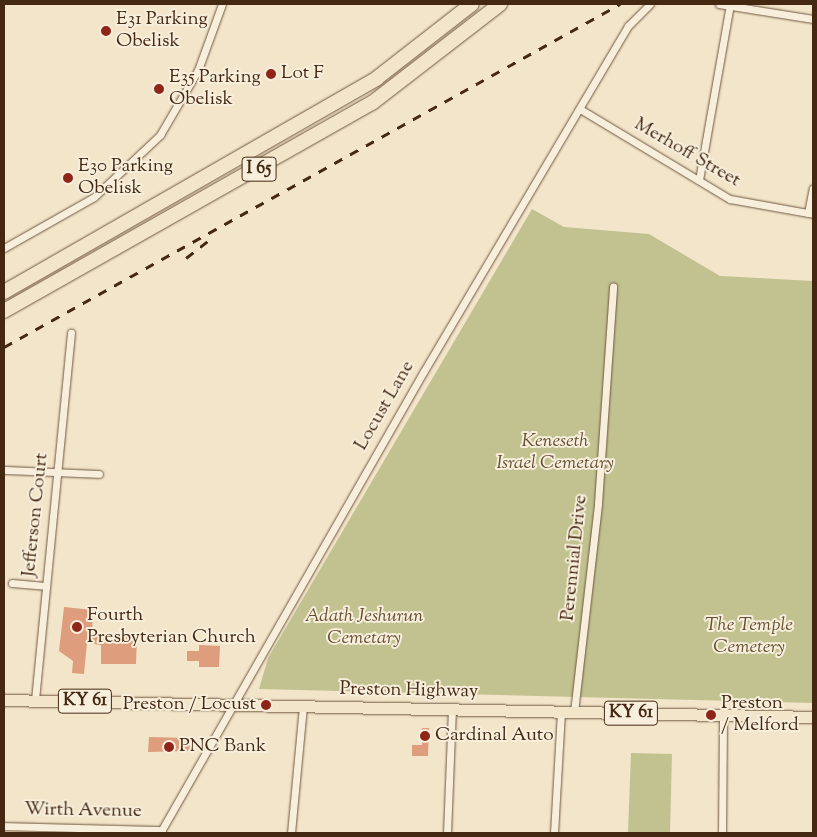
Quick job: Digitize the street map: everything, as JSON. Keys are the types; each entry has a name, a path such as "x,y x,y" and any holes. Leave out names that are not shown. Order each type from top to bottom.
{"highway":[{"name":"I 65","path":"4,292 360,88 472,4"},
{"name":"I 65","path":"4,311 372,103 500,4"}],"main road":[{"name":"Preston Highway","path":"4,700 813,717"}],"street":[{"path":"4,248 94,197 160,135 198,70 222,4"},
{"name":"Locust Lane","path":"161,832 232,704 631,22 650,4"},
{"path":"719,4 813,19"},
{"path":"699,180 730,5"},
{"name":"Merhoff Street","path":"580,110 699,180 743,203 811,213"},
{"path":"811,213 813,188"},
{"path":"4,243 28,234"},
{"name":"Perennial Drive","path":"574,712 598,503 612,287"},
{"name":"Jefferson Court","path":"35,700 71,334"},
{"path":"4,470 99,474"},
{"path":"12,583 45,586"},
{"path":"292,833 304,706"},
{"path":"447,833 452,710"},
{"path":"554,833 561,712"},
{"path":"722,833 723,715"},
{"name":"Wirth Avenue","path":"4,826 161,832"}],"green space":[{"name":"Keneseth Israel Cemetary","path":"532,209 564,227 649,234 720,276 813,281 813,703 259,689 268,658"},
{"path":"631,753 672,754 670,833 628,833"}],"building":[{"path":"64,607 93,610 92,636 137,637 136,664 101,664 101,645 87,643 84,674 72,673 73,661 59,651"},
{"path":"199,645 220,646 219,667 199,667 199,661 187,661 187,651 199,651"},
{"name":"Cardinal Auto","path":"422,728 429,728 428,756 412,756 412,745 422,745"},
{"name":"PNC Bank","path":"149,737 189,738 190,751 148,752"}],"railway":[{"path":"4,347 620,4"},
{"path":"186,258 209,240"}],"place":[{"name":"E31 Parking Obelisk","path":"106,31"},
{"name":"Lot F","path":"271,74"},
{"name":"E35 Parking Obelisk","path":"159,89"},
{"name":"E30 Parking Obelisk","path":"68,178"},
{"name":"Fourth Presbyterian Church","path":"77,627"},
{"name":"Preston / Locust","path":"266,705"},
{"name":"Preston / Melford","path":"711,715"},
{"name":"Cardinal Auto","path":"425,736"},
{"name":"PNC Bank","path":"169,747"}],"park label":[{"name":"Adath Jeshurun Cemetary","path":"364,628"},
{"name":"The Temple Cemetery","path":"749,637"}]}
